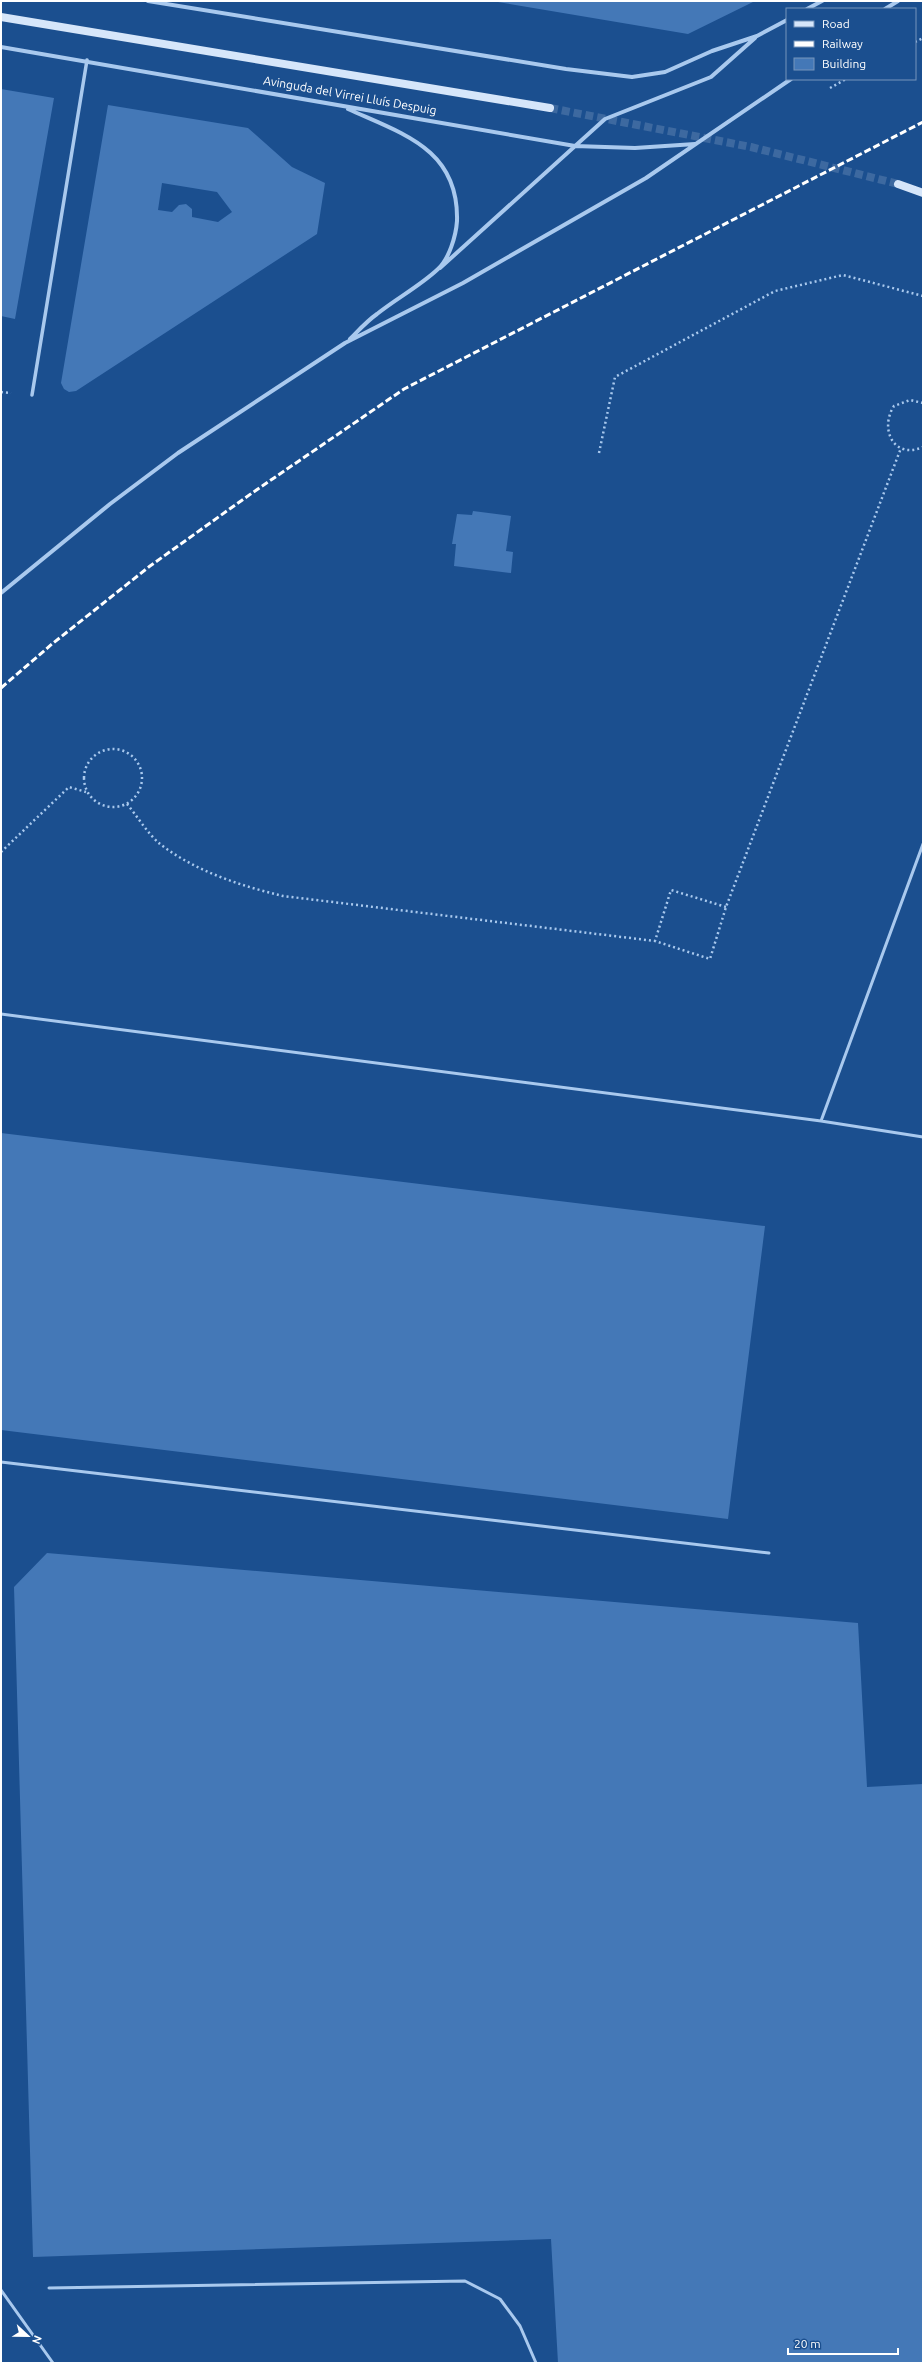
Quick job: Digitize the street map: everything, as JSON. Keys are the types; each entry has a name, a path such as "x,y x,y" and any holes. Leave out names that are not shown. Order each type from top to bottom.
{"main road":[{"name":"Avinguda del Virrei Lluís Despuig","path":"1,17 550,108"},
{"path":"898,184 923,193"}],"street":[{"path":"148,1 580,71 632,77 665,72 712,51 757,36 786,21"},
{"path":"809,8 822,1"},
{"path":"887,8 898,1"},
{"path":"345,343 376,314 440,268 605,119 711,77 757,36"},
{"name":"Avinguda del Virrei Lluís Despuig","path":"1,47 87,60 341,106 575,146 635,148 696,144"},
{"path":"32,395 87,60"},
{"path":"1,593 110,504 178,453 345,343 463,283 646,178 790,80"},
{"path":"341,106 418,142 437,159 447,174 454,186 457,208 457,227 453,243 440,268"}],"lane":[{"path":"821,1120 923,844"},
{"path":"1,1014 821,1120 923,1137"},
{"path":"1,1462 769,1553"},
{"path":"49,2288 465,2281 500,2299 520,2326 536,2363"},
{"path":"1,2290 53,2363"}],"path":[{"path":"830,88 844,80"},
{"path":"598,454 615,377 774,291 843,275 923,296"},
{"path":"923,403 910,400 894,406 890,413 887,429 895,444 901,448 910,450 923,447"},
{"path":"127,804 160,843 201,867 246,887 283,896 655,941 710,959 726,907 901,448"},
{"path":"1,852 69,787 86,792 92,799 109,807 127,804 140,789 142,774 137,760 120,749 111,748 92,757 84,773 86,792"},
{"path":"655,941 671,890 726,907"}],"building":[{"path":"492,1 755,1 688,34"},
{"path":"1,89 54,98 15,319 1,316"},
{"path":"108,105 248,128 292,167 325,183 317,234 76,391 69,392 64,389 61,383","holes":["162,183 217,192 232,212 218,222 192,217 192,209 186,204 179,205 172,212 158,210"]},
{"path":"473,511 511,516 506,551 513,552 511,573 454,566 456,544 452,544 457,514 472,515"},
{"path":"1,1133 765,1226 728,1519 1,1430"},
{"path":"47,1553 858,1623 867,1787 923,1784 923,2363 558,2363 551,2239 33,2257 14,1587"}],"tunnel":[{"path":"550,108 751,147 898,184"}],"railway":[{"path":"1,688 52,644 150,566 252,493 404,389 923,122"}]}
